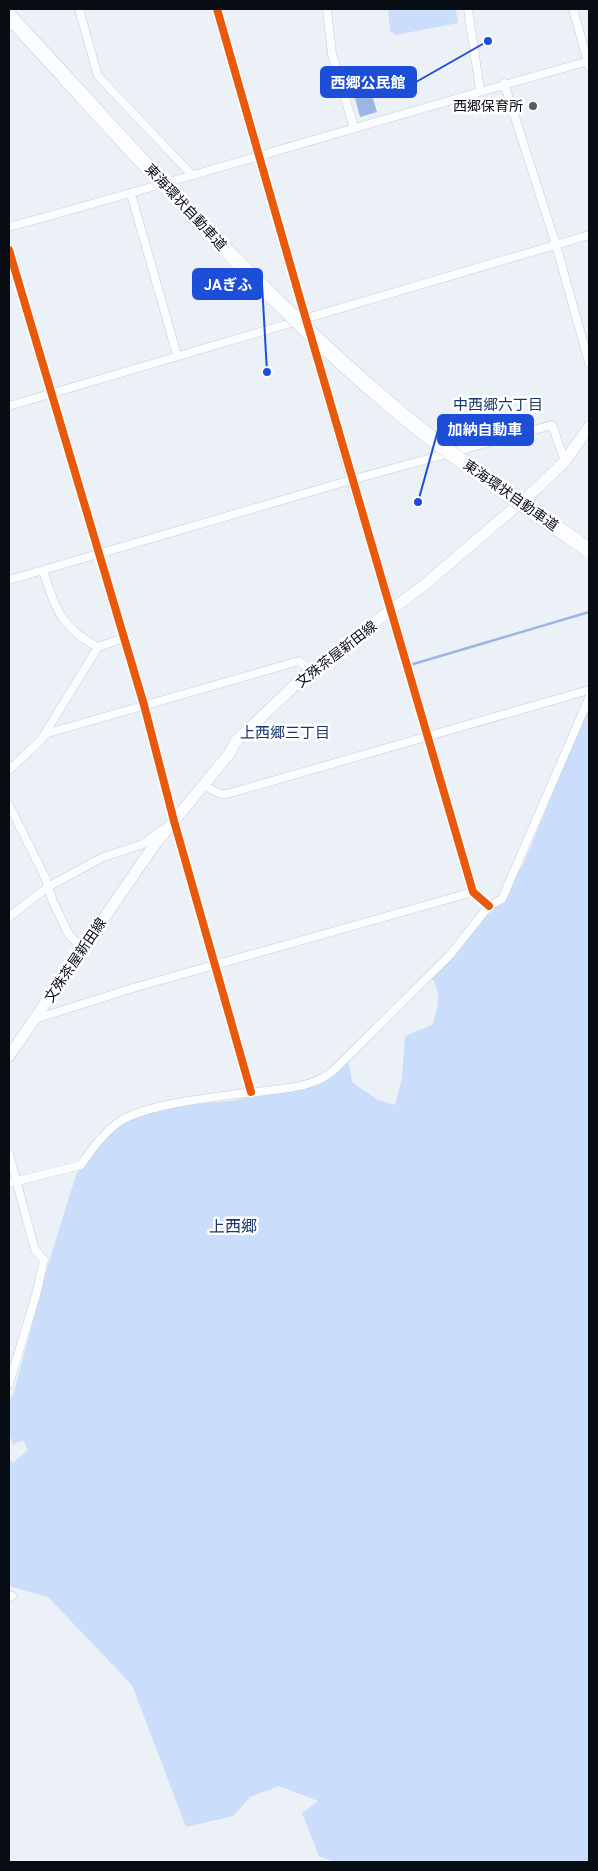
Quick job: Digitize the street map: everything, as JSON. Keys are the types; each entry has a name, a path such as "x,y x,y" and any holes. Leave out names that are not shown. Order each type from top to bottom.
{"highway":[{"name":"東海環状自動車道","path":"9,16 191,214 322,346 382,399 439,444 589,550"}],"main road":[{"name":"文殊茶屋新田線","path":"9,1056 150,852 204,786 236,742 311,670 391,611 523,500 565,461 589,427"}],"street":[{"path":"78,9 98,76 192,175"},
{"path":"217,9 351,480 387,592 473,892 489,906"},
{"path":"327,9 332,54 354,128"},
{"path":"468,9 480,90"},
{"path":"9,227 131,194 504,83 589,63 573,9"},
{"path":"504,83 556,245 589,364"},
{"path":"131,194 177,355"},
{"path":"9,406 589,235"},
{"path":"9,250 144,705 174,821 251,1092"},
{"path":"9,580 351,480 552,425 565,461"},
{"path":"44,570 53,600 65,624 86,641 98,647"},
{"path":"9,770 45,734 98,647 124,638"},
{"path":"45,734 299,661 311,670"},
{"path":"204,786 227,794 589,690"},
{"path":"13,1182 81,1165 90,1151 118,1122 132,1115 179,1103 251,1092 297,1088 322,1080 450,955 489,906 502,899 589,698"},
{"path":"9,805 68,932 83,950"},
{"path":"9,917 48,887 100,858 143,844 174,821"},
{"path":"35,1018 215,964 473,892"},
{"path":"9,1154 13,1182 35,1250 44,1260 9,1384"},
{"path":"9,1358 18,1356"}],"shaded area":[{"path":"388,9 456,9 458,23 396,35 390,31"},
{"path":"369,85 377,112 360,117 353,90"},
{"path":"589,706 589,1862 335,1862 319,1856 302,1813 318,1801 279,1786 250,1797 233,1816 186,1827 132,1685 48,1597 9,1586 9,1459 13,1463 28,1450 23,1440 13,1445 9,1433 9,1399 13,1396 48,1265 76,1175 96,1141 144,1108 231,1101 306,1086 342,1060 349,1064 352,1082 378,1100 395,1105 402,1078 405,1036 432,1025 436,1013 437,991 432,978 426,974 496,907 523,865"}],"waterway":[{"path":"410,665 589,612"}],"cycle path":[{"path":"217,9 473,892 489,906"},
{"path":"9,250 144,705 174,821 251,1092"}],"place":[{"name":"西郷公民館","path":"488,41"},
{"name":"西郷保育所","path":"533,106"},
{"name":"JAぎふ","path":"267,372"},
{"name":"加納自動車","path":"418,502"}],"district":[{"name":"中西郷六丁目","path":"498,405"},
{"name":"上西郷三丁目","path":"285,733"},
{"name":"上西郷","path":"233,1226"}]}
